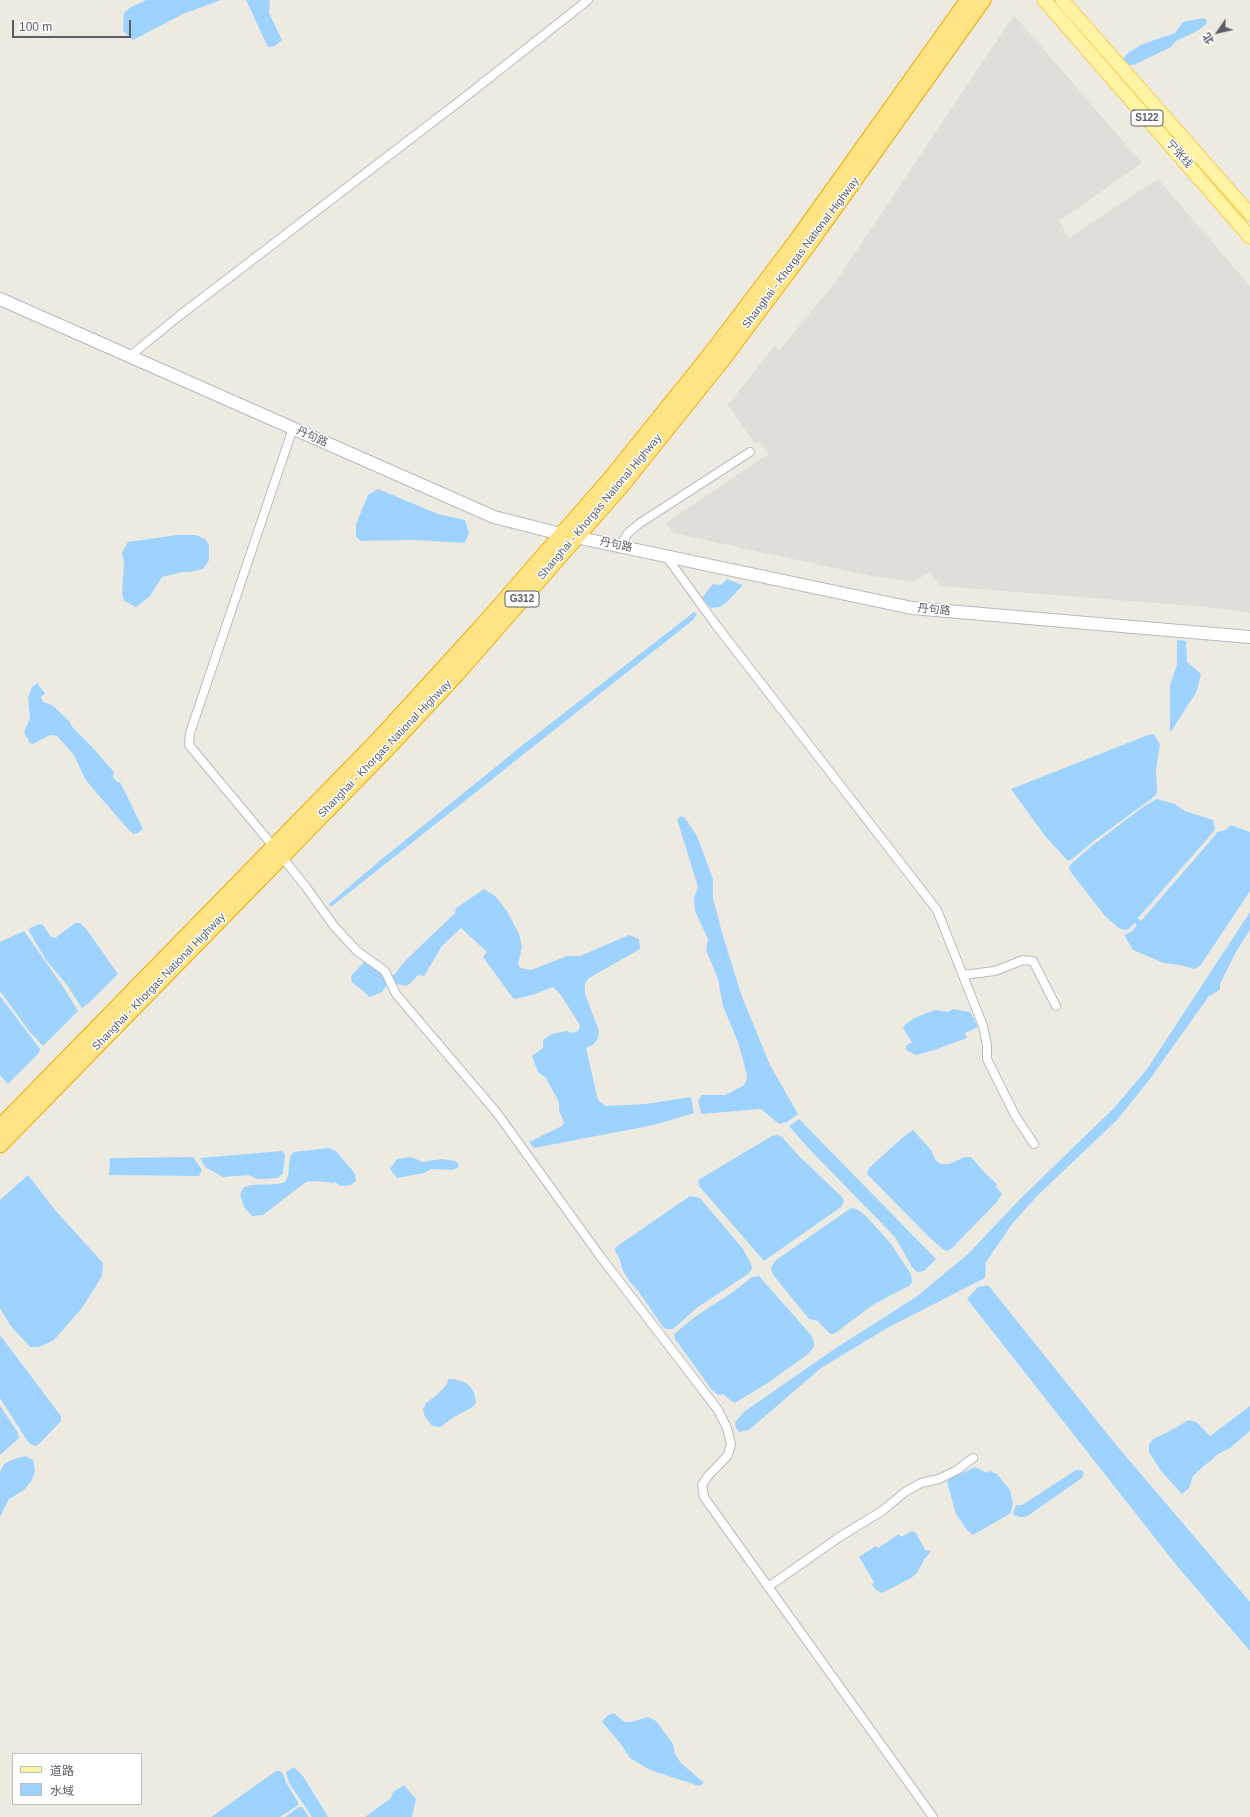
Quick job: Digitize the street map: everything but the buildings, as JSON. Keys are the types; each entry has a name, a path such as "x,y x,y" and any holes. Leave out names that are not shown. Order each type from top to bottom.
{"highway":[{"name":"Shanghai - Khorgas National Highway","path":"0,1127 278,852 387,749 456,675 622,485 713,371 968,0"},
{"name":"Shanghai - Khorgas National Highway","path":"0,1145 278,852 482,626 616,472 804,240 983,0"}],"main road":[{"name":"宁张线","path":"1044,0 1250,236"},
{"name":"宁张线","path":"1062,0 1250,214"}],"street":[{"path":"130,356 179,316 454,106 588,0"},
{"name":"丹句路","path":"0,299 494,516 561,534 577,536 912,608 1250,637"},
{"path":"292,428 190,733 189,745 278,852 306,887 334,926 357,951 385,971 396,994 497,1113 600,1256 718,1410 731,1444 728,1455 708,1476 702,1485 704,1497 933,1817"},
{"path":"620,546 628,533 640,523 750,452"},
{"path":"666,556 716,625 937,910 983,1026 987,1045 987,1059 1016,1117 1034,1144"},
{"path":"963,975 982,974 1023,960 1033,961 1056,1006"},
{"path":"768,1587 841,1536 882,1511 905,1492 921,1483 939,1478 957,1470 973,1458"}],"shaded area":[{"path":"1014,15 1142,163 1059,221 1069,238 1158,179 1250,286 1250,613 1206,607 940,586 930,572 913,582 871,576 673,533 666,523 768,454 760,442 755,444 728,405 775,345 779,351 836,281"}],"water":[{"path":"147,0 221,0 183,14 133,40 123,31 124,13 131,7"},
{"path":"246,0 270,0 269,13 282,40 275,46 268,47"},
{"path":"1204,18 1207,20 1206,24 1199,30 1176,41 1171,47 1134,65 1124,65 1122,60 1129,52 1143,44 1175,33 1183,22"},
{"path":"378,489 438,514 465,520 469,533 465,543 414,540 360,541 356,536 356,524 368,495"},
{"path":"177,535 196,535 205,539 209,545 209,560 203,569 162,577 150,596 136,607 124,601 122,593 124,564 122,552 128,542"},
{"path":"727,579 743,585 720,607 711,608 702,598 713,584 721,585"},
{"path":"694,612 697,614 693,620 331,907 329,904 377,863 519,748"},
{"path":"1177,640 1186,641 1187,662 1201,674 1197,691 1170,731 1170,685 1177,665"},
{"path":"37,683 45,693 41,697 43,702 52,705 69,721 73,728 114,772 113,777 117,782 120,782 143,829 138,833 133,834 94,790 85,779 74,755 57,736 50,735 33,744 30,743 24,732 30,718 28,697 32,687"},
{"path":"1154,734 1160,744 1156,770 1157,792 1155,796 1068,861 1045,836 1011,789 1148,735"},
{"path":"1157,799 1175,804 1185,811 1213,820 1215,830 1138,918 1141,921 1218,832 1225,830 1231,825 1250,832 1250,891 1200,966 1195,969 1164,963 1133,950 1124,935 1131,932 1137,925 1135,923 1127,930 1120,929 1105,916 1070,871 1069,867 1093,845 1143,807"},
{"path":"680,816 685,818 697,836 713,879 713,898 741,994 770,1065 798,1114 787,1122 779,1124 761,1109 701,1114 698,1100 702,1095 725,1095 743,1086 746,1082 747,1075 738,1042 723,1006 718,979 706,950 708,939 695,911 694,898 698,887 677,819"},
{"path":"484,889 495,896 507,911 519,934 522,947 518,965 521,968 531,970 567,956 580,956 629,935 639,939 640,949 589,978 585,983 585,994 599,1031 598,1038 594,1044 586,1048 598,1100 606,1106 645,1104 691,1097 694,1113 654,1125 534,1148 529,1142 562,1126 564,1122 559,1111 559,1102 546,1078 538,1072 532,1056 543,1048 543,1040 552,1034 566,1031 573,1033 578,1031 580,1025 560,994 553,987 532,995 515,999 483,957 487,952 461,928 442,946 424,976 418,975 411,983 405,986 397,984 386,986 382,992 370,997 352,982 351,976 364,962 367,962 384,976 394,975 405,961 455,913 456,908"},
{"path":"1250,912 1250,930 1237,950 1220,984 1220,990 1209,996 1150,1079 1117,1120 1037,1196 1012,1224 986,1262 985,1278 889,1327 821,1368 749,1430 739,1432 736,1428 735,1422 745,1411 836,1348 916,1297 968,1254 1021,1198 1114,1108 1147,1069"},
{"path":"75,923 80,923 87,930 118,974 82,1008 67,985 46,960 29,931 30,928 39,924 43,925 51,937 55,938"},
{"path":"24,931 64,988 78,1011 43,1046 29,1031 0,991 0,942"},
{"path":"0,996 40,1049 39,1053 8,1084 0,1075"},
{"path":"952,1009 970,1012 978,1027 965,1033 967,1038 916,1055 906,1050 906,1046 912,1042 903,1028 905,1025 914,1018 935,1010 949,1012"},
{"path":"799,1119 936,1259 924,1271 917,1272 912,1267 895,1237 811,1151 789,1126"},
{"path":"913,1130 931,1150 936,1161 941,1164 949,1164 965,1157 971,1157 997,1184 996,1187 1002,1194 997,1202 951,1249 947,1251 929,1237 867,1174 869,1168"},
{"path":"777,1135 782,1137 797,1154 842,1197 844,1201 841,1207 764,1261 699,1186 698,1180 772,1136"},
{"path":"329,1148 336,1151 355,1174 356,1181 351,1185 340,1186 336,1182 306,1182 263,1215 252,1216 244,1207 240,1194 244,1187 285,1182 288,1176 290,1157 293,1152"},
{"path":"282,1151 285,1155 283,1173 278,1178 256,1179 249,1175 223,1177 205,1167 200,1158"},
{"path":"193,1157 202,1170 199,1176 109,1175 110,1158"},
{"path":"411,1157 423,1162 441,1159 456,1161 459,1165 458,1168 452,1170 431,1169 424,1173 397,1178 390,1169 397,1159"},
{"path":"28,1175 56,1211 103,1263 102,1276 82,1308 54,1340 39,1347 30,1347 10,1325 0,1308 0,1200"},
{"path":"690,1196 700,1198 743,1249 752,1269 748,1274 698,1307 673,1329 667,1329 663,1327 639,1292 630,1282 622,1269 620,1260 615,1251 616,1247"},
{"path":"851,1208 857,1209 867,1217 891,1244 911,1274 912,1282 909,1286 874,1304 834,1334 829,1333 818,1321 809,1319 774,1276 771,1270 776,1260"},
{"path":"759,1276 811,1335 814,1342 814,1347 807,1355 769,1382 735,1403 723,1394 718,1395 712,1390 675,1339 674,1334 696,1316 733,1292 752,1277"},
{"path":"988,1285 1117,1446 1250,1602 1250,1651 1177,1566 967,1299 978,1287"},
{"path":"0,1335 61,1416 61,1421 36,1446 28,1442 0,1398"},
{"path":"448,1379 464,1382 470,1386 474,1393 476,1403 471,1408 454,1417 440,1427 432,1426 425,1417 423,1410 426,1403 438,1394 447,1384"},
{"path":"0,1406 17,1431 19,1438 0,1455"},
{"path":"1250,1406 1250,1431 1230,1448 1216,1455 1193,1476 1189,1488 1182,1494 1161,1471 1149,1452 1149,1444 1153,1439 1189,1420 1196,1422 1210,1436"},
{"path":"26,1456 33,1460 35,1471 32,1480 24,1490 9,1499 0,1517 0,1472 4,1464 11,1460"},
{"path":"975,1467 987,1473 990,1471 997,1474 1010,1490 1013,1503 1011,1513 973,1535 967,1530 956,1514 947,1482 951,1478"},
{"path":"1076,1470 1082,1470 1084,1473 1082,1478 1026,1517 1019,1517 1013,1514 1016,1505 1022,1505"},
{"path":"912,1531 916,1533 925,1550 931,1551 917,1573 911,1578 882,1593 876,1590 872,1585 874,1582 859,1557 876,1546 878,1548 899,1534 901,1537"},
{"path":"614,1713 624,1722 631,1722 648,1717 656,1721 673,1744 675,1754 681,1763 704,1783 699,1786 650,1770 630,1758 620,1743 602,1722 608,1715"},
{"path":"294,1767 303,1776 328,1817 312,1817 289,1783 286,1772"},
{"path":"276,1771 280,1771 283,1774 286,1783 298,1802 298,1805 280,1817 211,1817"},
{"path":"404,1785 416,1799 412,1817 365,1817 391,1798 393,1792"},
{"path":"299,1807 302,1807 309,1817 285,1817"}]}
